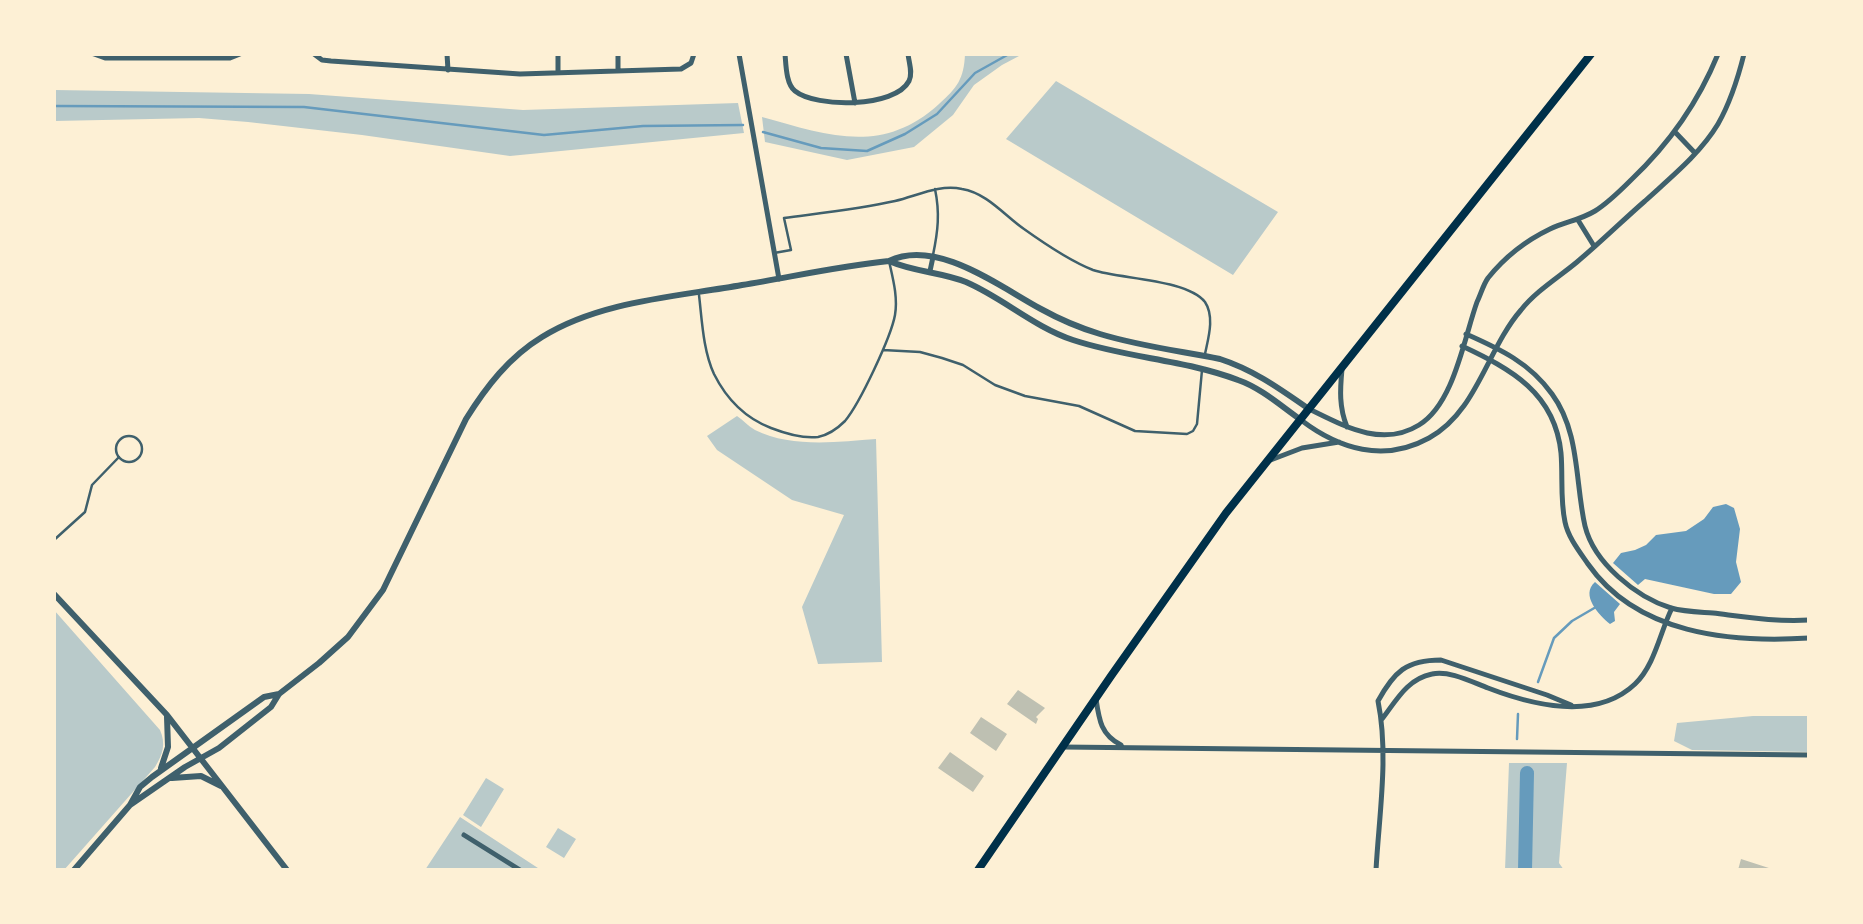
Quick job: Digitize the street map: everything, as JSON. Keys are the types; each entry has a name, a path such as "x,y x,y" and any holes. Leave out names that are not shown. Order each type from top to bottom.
{"main road":[{"path":"978,870 1226,513 1591,54"}],"street":[{"path":"94,54 105,58 230,58 240,54"},
{"path":"447,54 447,70"},
{"path":"558,54 558,73"},
{"path":"618,54 618,71"},
{"path":"315,55 331,61 520,74 681,69 691,63 694,54"},
{"path":"739,54 779,279"},
{"path":"785,54 790,83 797,93 825,101 855,103 886,96 906,85 911,74 908,54"},
{"path":"846,54 855,103"},
{"path":"130,805 219,748 271,707 279,694 333,652 372,608 467,419 490,384 505,366 540,338 576,320 624,306 889,261 902,255 933,257 983,275 1041,309 1099,334 1238,365 1263,376 1309,409 1347,427 1382,436 1402,433 1420,425 1443,401 1486,280 1508,257 1551,228 1578,220 1597,210 1647,165 1675,132 1706,82 1718,54"},
{"path":"889,261 905,268 930,271 956,279 980,289 1035,322 1070,339 1117,353 1240,380 1258,389 1318,432 1370,452 1388,453 1428,439 1446,427 1461,411 1521,309 1695,153 1717,124 1738,77 1744,54"},
{"path":"1675,132 1695,153"},
{"path":"1578,220 1594,246"},
{"path":"930,271 933,257"},
{"path":"1466,334 1533,370 1553,395 1567,422 1586,528 1594,548 1609,566 1638,591 1672,608 1782,621 1809,620"},
{"path":"1462,346 1490,359 1530,386 1557,431 1561,452 1565,524 1576,546 1597,576 1625,601 1664,624 1735,637 1809,638"},
{"path":"1202,370 1205,356"},
{"path":"1342,369 1339,398 1347,427"},
{"path":"1268,461 1302,448 1341,442"},
{"path":"54,594 167,715 287,870"},
{"path":"1382,719 1401,692 1415,680 1434,673 1458,677 1511,697 1546,704 1591,706 1605,702 1635,684 1646,670 1672,608"},
{"path":"1376,870 1383,749 1382,719 1378,701 1398,671 1426,660 1452,663 1571,705"},
{"path":"74,870 130,805 140,787 264,697 279,694"},
{"path":"1096,697 1101,726 1107,736 1124,747"},
{"path":"159,772 168,747 167,715"},
{"path":"1062,747 1809,755"},
{"path":"170,778 201,776 225,788"},
{"path":"464,835 520,870"}],"lane":[{"path":"774,253 791,250 784,218 896,201 934,189 963,189 978,194 1024,230 1094,270 1157,282 1200,298 1205,302 1210,318 1205,356"},
{"path":"933,257 939,229 939,208 934,189"},
{"path":"698,293 709,360 718,382 743,412 762,425 783,433 811,437 835,430 845,421 883,350 892,328 896,307 889,261"},
{"path":"883,350 920,352 942,358 962,365 995,385 1025,396 1079,406 1135,431 1187,434 1193,431 1197,424 1202,370"},
{"path":"133,437 140,442 142,450 138,458 130,461 120,457 116,448 120,439 133,437"},
{"path":"54,540 85,512 92,485 120,457"}],"shaded area":[{"path":"965,54 1019,56 974,85 953,115 914,147 847,160 765,142 762,117 832,135 875,136 896,130 918,120 951,93 961,77"},
{"path":"1056,81 1278,212 1233,275 1006,139"},
{"path":"54,90 309,94 523,110 738,103 744,133 510,156 362,135 199,118 54,121"},
{"path":"737,416 755,430 769,436 799,442 876,439 882,662 818,664 802,607 844,515 792,500 717,450 707,436"},
{"path":"54,610 160,730 163,744 155,767 64,870 54,870"},
{"path":"1753,716 1809,716 1809,752 1692,750 1674,741 1677,723"},
{"path":"1509,763 1567,763 1559,863 1564,870 1505,870"},
{"path":"486,778 504,789 481,827 463,815"},
{"path":"460,817 541,870 425,870"},
{"path":"558,828 576,839 564,858 546,847"}],"water":[{"path":"1726,504 1734,508 1740,529 1736,562 1741,582 1731,594 1714,594 1645,579 1638,585 1613,563 1621,553 1646,545 1656,535 1686,531 1704,519 1713,507"},
{"path":"1595,582 1620,604 1614,612 1615,621 1610,624 1596,610 1590,599 1589,593"}],"building":[{"path":"1018,690 1045,708 1036,717 1036,724 1007,704"},
{"path":"981,717 1007,734 996,751 970,733"},
{"path":"950,752 984,776 973,792 938,768"},
{"path":"1741,859 1772,869 1738,870"}],"waterway":[{"path":"763,132 821,148 867,151 905,134 937,114 975,73 1009,54"},
{"path":"54,106 304,107 544,135 643,126 743,125"},
{"path":"1538,682 1554,638 1572,621 1596,607"},
{"path":"1517,739 1518,714"},
{"path":"1525,870 1527,773"}]}
